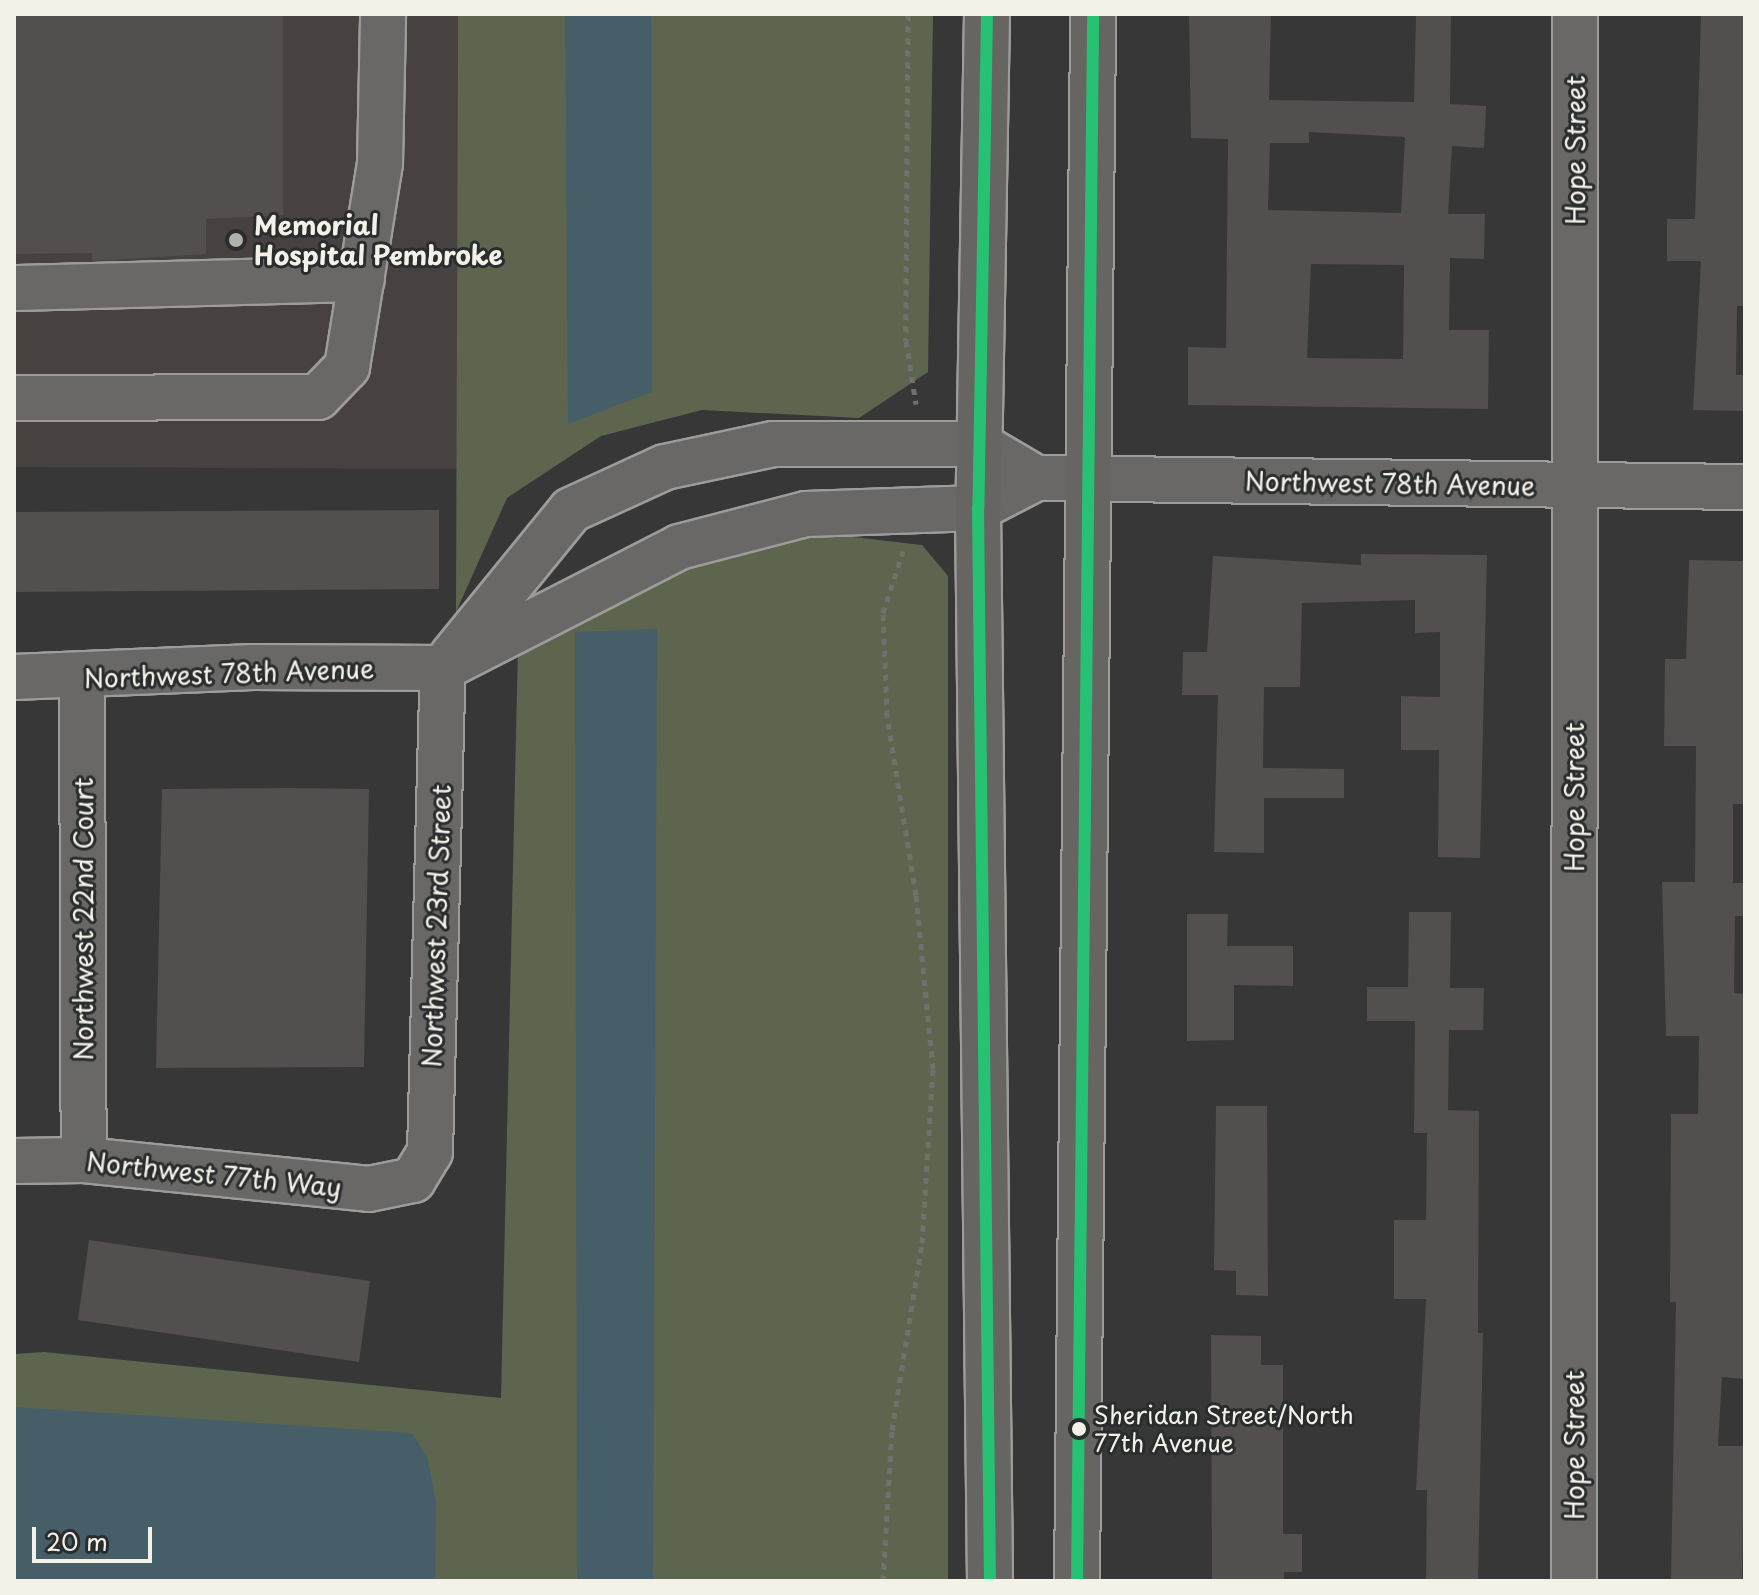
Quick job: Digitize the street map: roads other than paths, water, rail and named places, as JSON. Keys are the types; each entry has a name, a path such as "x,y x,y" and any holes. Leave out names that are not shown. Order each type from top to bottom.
{"main road":[{"path":"987,14 978,508 990,1581"},
{"path":"1077,1581 1093,14"}],"street":[{"path":"14,398 318,397 347,367 380,163 383,14"},
{"name":"Hope Street","path":"1574,1581 1575,14"},
{"path":"14,288 362,279"},
{"path":"443,668 571,510 665,467 773,444 978,444 1036,478"},
{"name":"Northwest 78th Avenue","path":"14,677 82,678 253,667 443,668 679,547 806,514 978,508 1036,478 1745,487"},
{"name":"Northwest 23rd Street","path":"413,1180 430,1152 443,668"},
{"name":"Northwest 22nd Court","path":"82,678 84,1160"},
{"name":"Northwest 77th Way","path":"14,1161 84,1160 369,1189 413,1180"}],"water":[{"path":"565,14 651,14 652,392 568,424"},
{"path":"657,629 653,1581 577,1581 575,632"},
{"path":"14,1407 412,1433 427,1456 436,1502 435,1581 14,1581"}],"place":[{"name":"Memorial Hospital Pembroke","path":"236,240"},
{"name":"Sheridan Street/North 77th Avenue","path":"1079,1429"}]}
